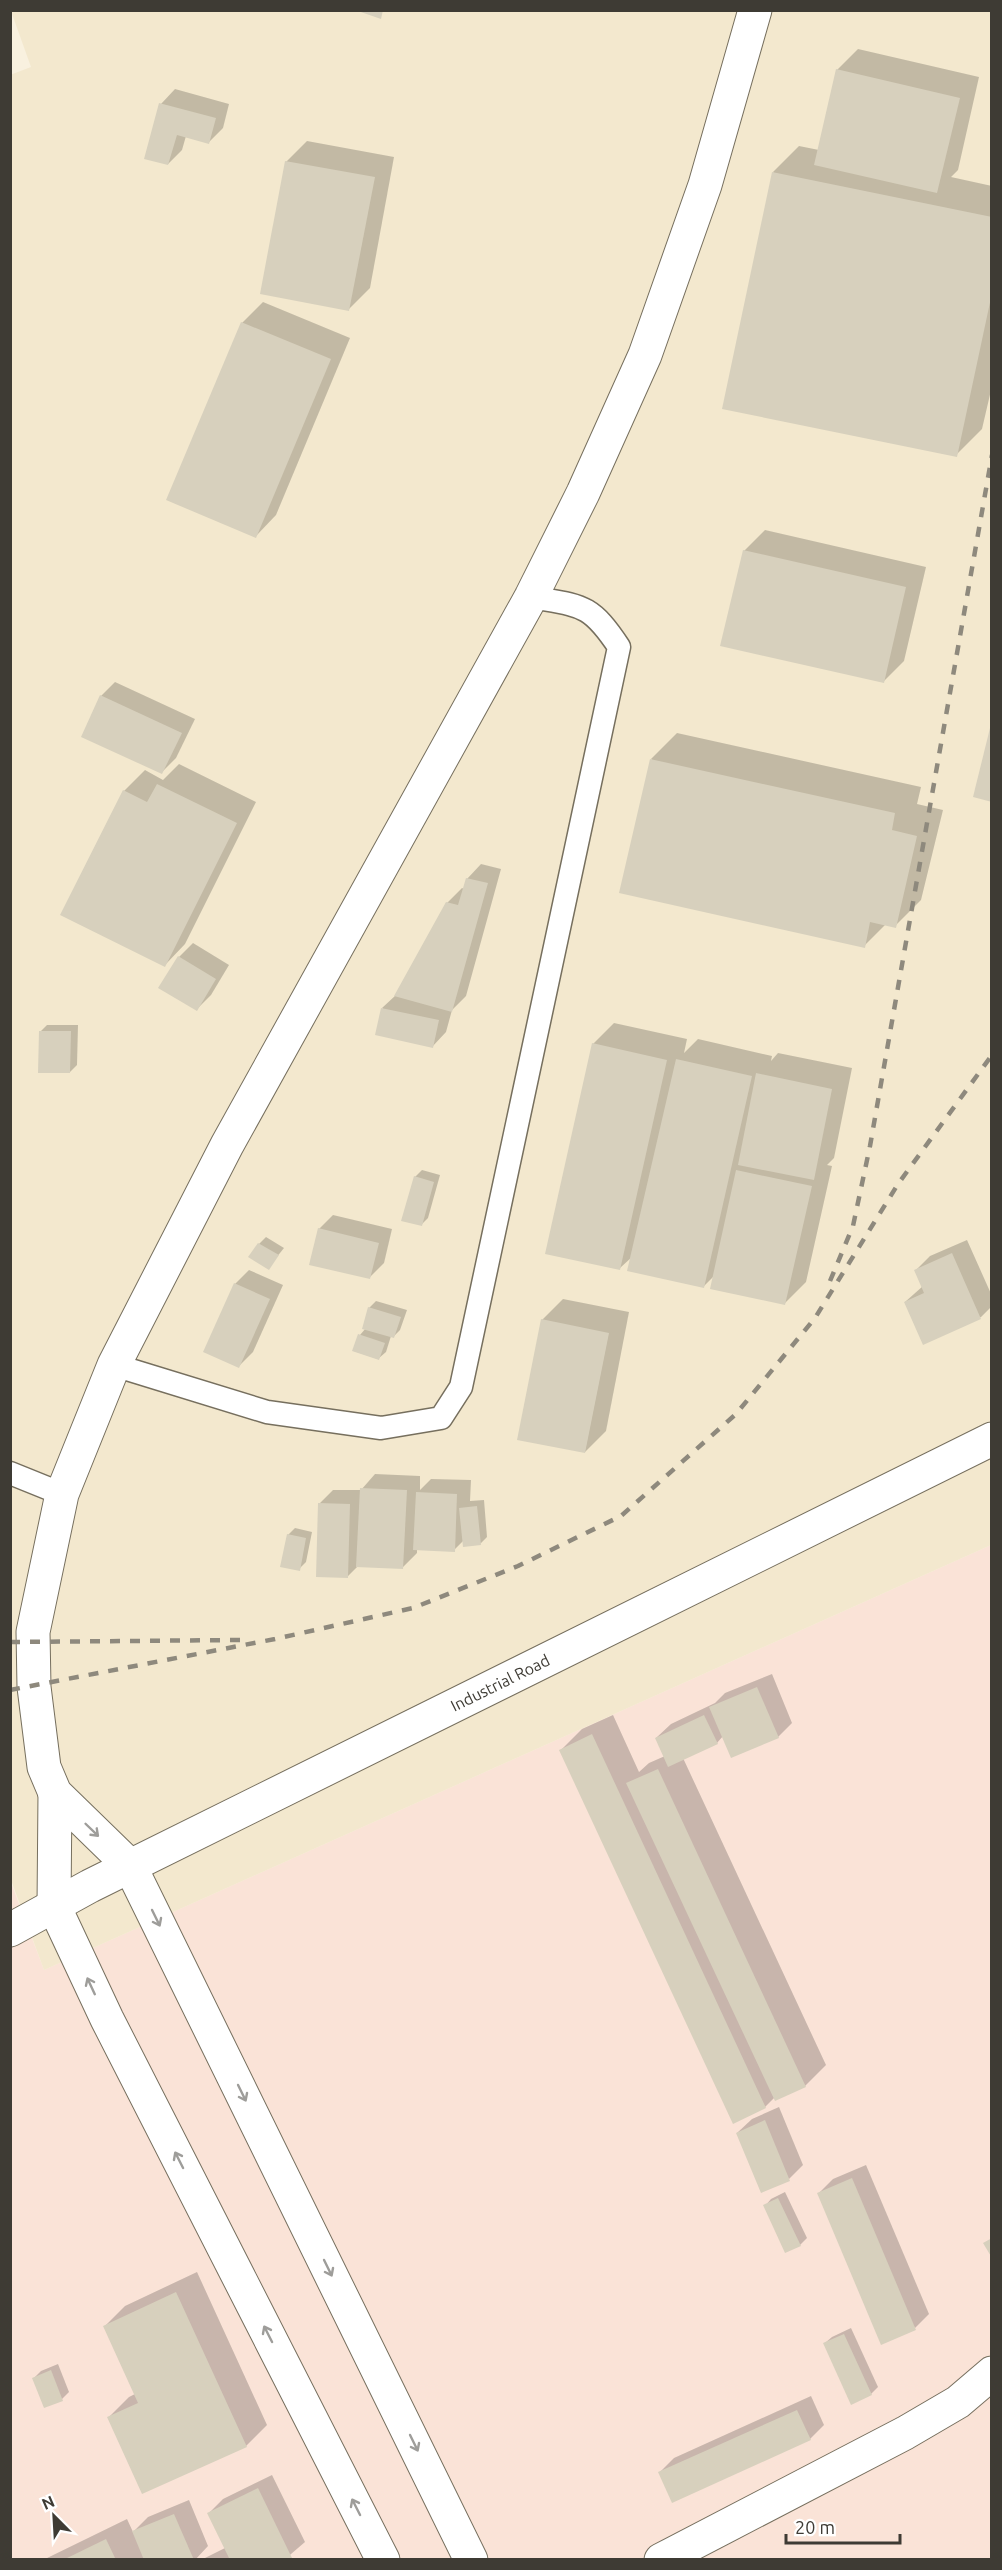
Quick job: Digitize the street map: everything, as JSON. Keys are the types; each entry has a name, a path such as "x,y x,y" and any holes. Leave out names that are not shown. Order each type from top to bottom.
{"street":[{"path":"471,2559 130,1866 55,1793 44,1767 34,1687 33,1632 62,1494 114,1365 227,1146 531,597 583,493 645,355 705,185 755,10"},
{"name":"Industrial Road","path":"10,1930 130,1866 992,1439"},
{"path":"55,1793 54,1906 107,2019 383,2559"},
{"path":"661,2559 905,2433 958,2402 992,2373"}],"lane":[{"path":"114,1365 267,1412 381,1428 441,1418 461,1387 619,647 602,622 580,606 531,597"},
{"path":"10,1473 62,1494"}],"shaded area":[{"path":"11,11 991,11 991,1545 44,1970 11,1880 10,75 31,67"},
{"path":"991,1545 991,2559 11,2559 10,1880 44,1970"}],"building":[{"path":"355,10 383,10 381,19"},
{"path":"836,69 960,98 937,193 814,165"},
{"path":"159,103 216,118 209,144 177,135 168,165 144,159"},
{"path":"285,161 375,177 349,311 260,294"},
{"path":"772,172 992,217 992,293 957,457 722,409"},
{"path":"241,322 331,359 256,538 166,500"},
{"path":"743,550 906,587 884,683 720,646"},
{"path":"100,695 182,733 162,774 81,737"},
{"path":"992,724 992,802 973,797"},
{"path":"650,759 895,813 892,830 917,836 896,928 870,922 865,948 619,893"},
{"path":"157,784 237,823 165,967 60,915 123,790 147,802"},
{"path":"466,878 488,883 452,1012 394,996 446,902 458,905"},
{"path":"178,956 216,979 197,1011 158,988"},
{"path":"381,1008 439,1020 433,1048 375,1035"},
{"path":"39,1031 71,1031 70,1073 38,1073"},
{"path":"592,1043 667,1060 620,1270 545,1254"},
{"path":"676,1059 752,1076 704,1288 627,1271"},
{"path":"756,1073 832,1089 814,1180 738,1165"},
{"path":"736,1170 812,1186 785,1305 710,1289"},
{"path":"414,1176 434,1182 422,1226 401,1221"},
{"path":"318,1228 379,1243 370,1279 309,1265"},
{"path":"258,1243 279,1255 269,1270 248,1257"},
{"path":"952,1253 981,1319 923,1345 904,1302 924,1293 914,1270"},
{"path":"234,1283 270,1299 239,1368 203,1352"},
{"path":"368,1307 401,1317 394,1338 362,1329"},
{"path":"541,1319 609,1333 585,1453 517,1440"},
{"path":"358,1334 385,1343 379,1360 352,1351"},
{"path":"360,1488 407,1490 403,1569 356,1567"},
{"path":"416,1492 457,1494 455,1552 413,1550"},
{"path":"318,1503 350,1504 348,1578 316,1577"},
{"path":"477,1506 481,1545 463,1547 459,1508"},
{"path":"287,1534 306,1538 300,1571 280,1567"},
{"path":"757,1687 779,1738 731,1758 709,1707"},
{"path":"704,1715 718,1744 668,1767 655,1738"},
{"path":"592,1734 766,2108 733,2124 559,1750"},
{"path":"658,1769 806,2087 775,2101 626,1783"},
{"path":"765,2120 790,2181 761,2193 736,2133"},
{"path":"852,2178 916,2330 881,2345 817,2193"},
{"path":"778,2198 801,2246 785,2253 763,2205"},
{"path":"992,2238 992,2258 983,2243"},
{"path":"176,2292 247,2447 142,2494 107,2417 138,2403 103,2326"},
{"path":"844,2334 872,2395 851,2405 823,2343"},
{"path":"51,2370 63,2401 44,2408 32,2378"},
{"path":"797,2410 811,2440 672,2503 658,2472"},
{"path":"258,2488 292,2558 288,2560 230,2560 207,2513"},
{"path":"174,2514 194,2560 144,2560 132,2531"},
{"path":"106,2539 116,2560 63,2560"}],"railway":[{"path":"830,1281 853,1226 870,1146 992,455"},
{"path":"10,1690 275,1639 413,1608 518,1566 621,1516 736,1414 815,1318 898,1184 992,1055"},
{"path":"10,1642 242,1640"}]}
